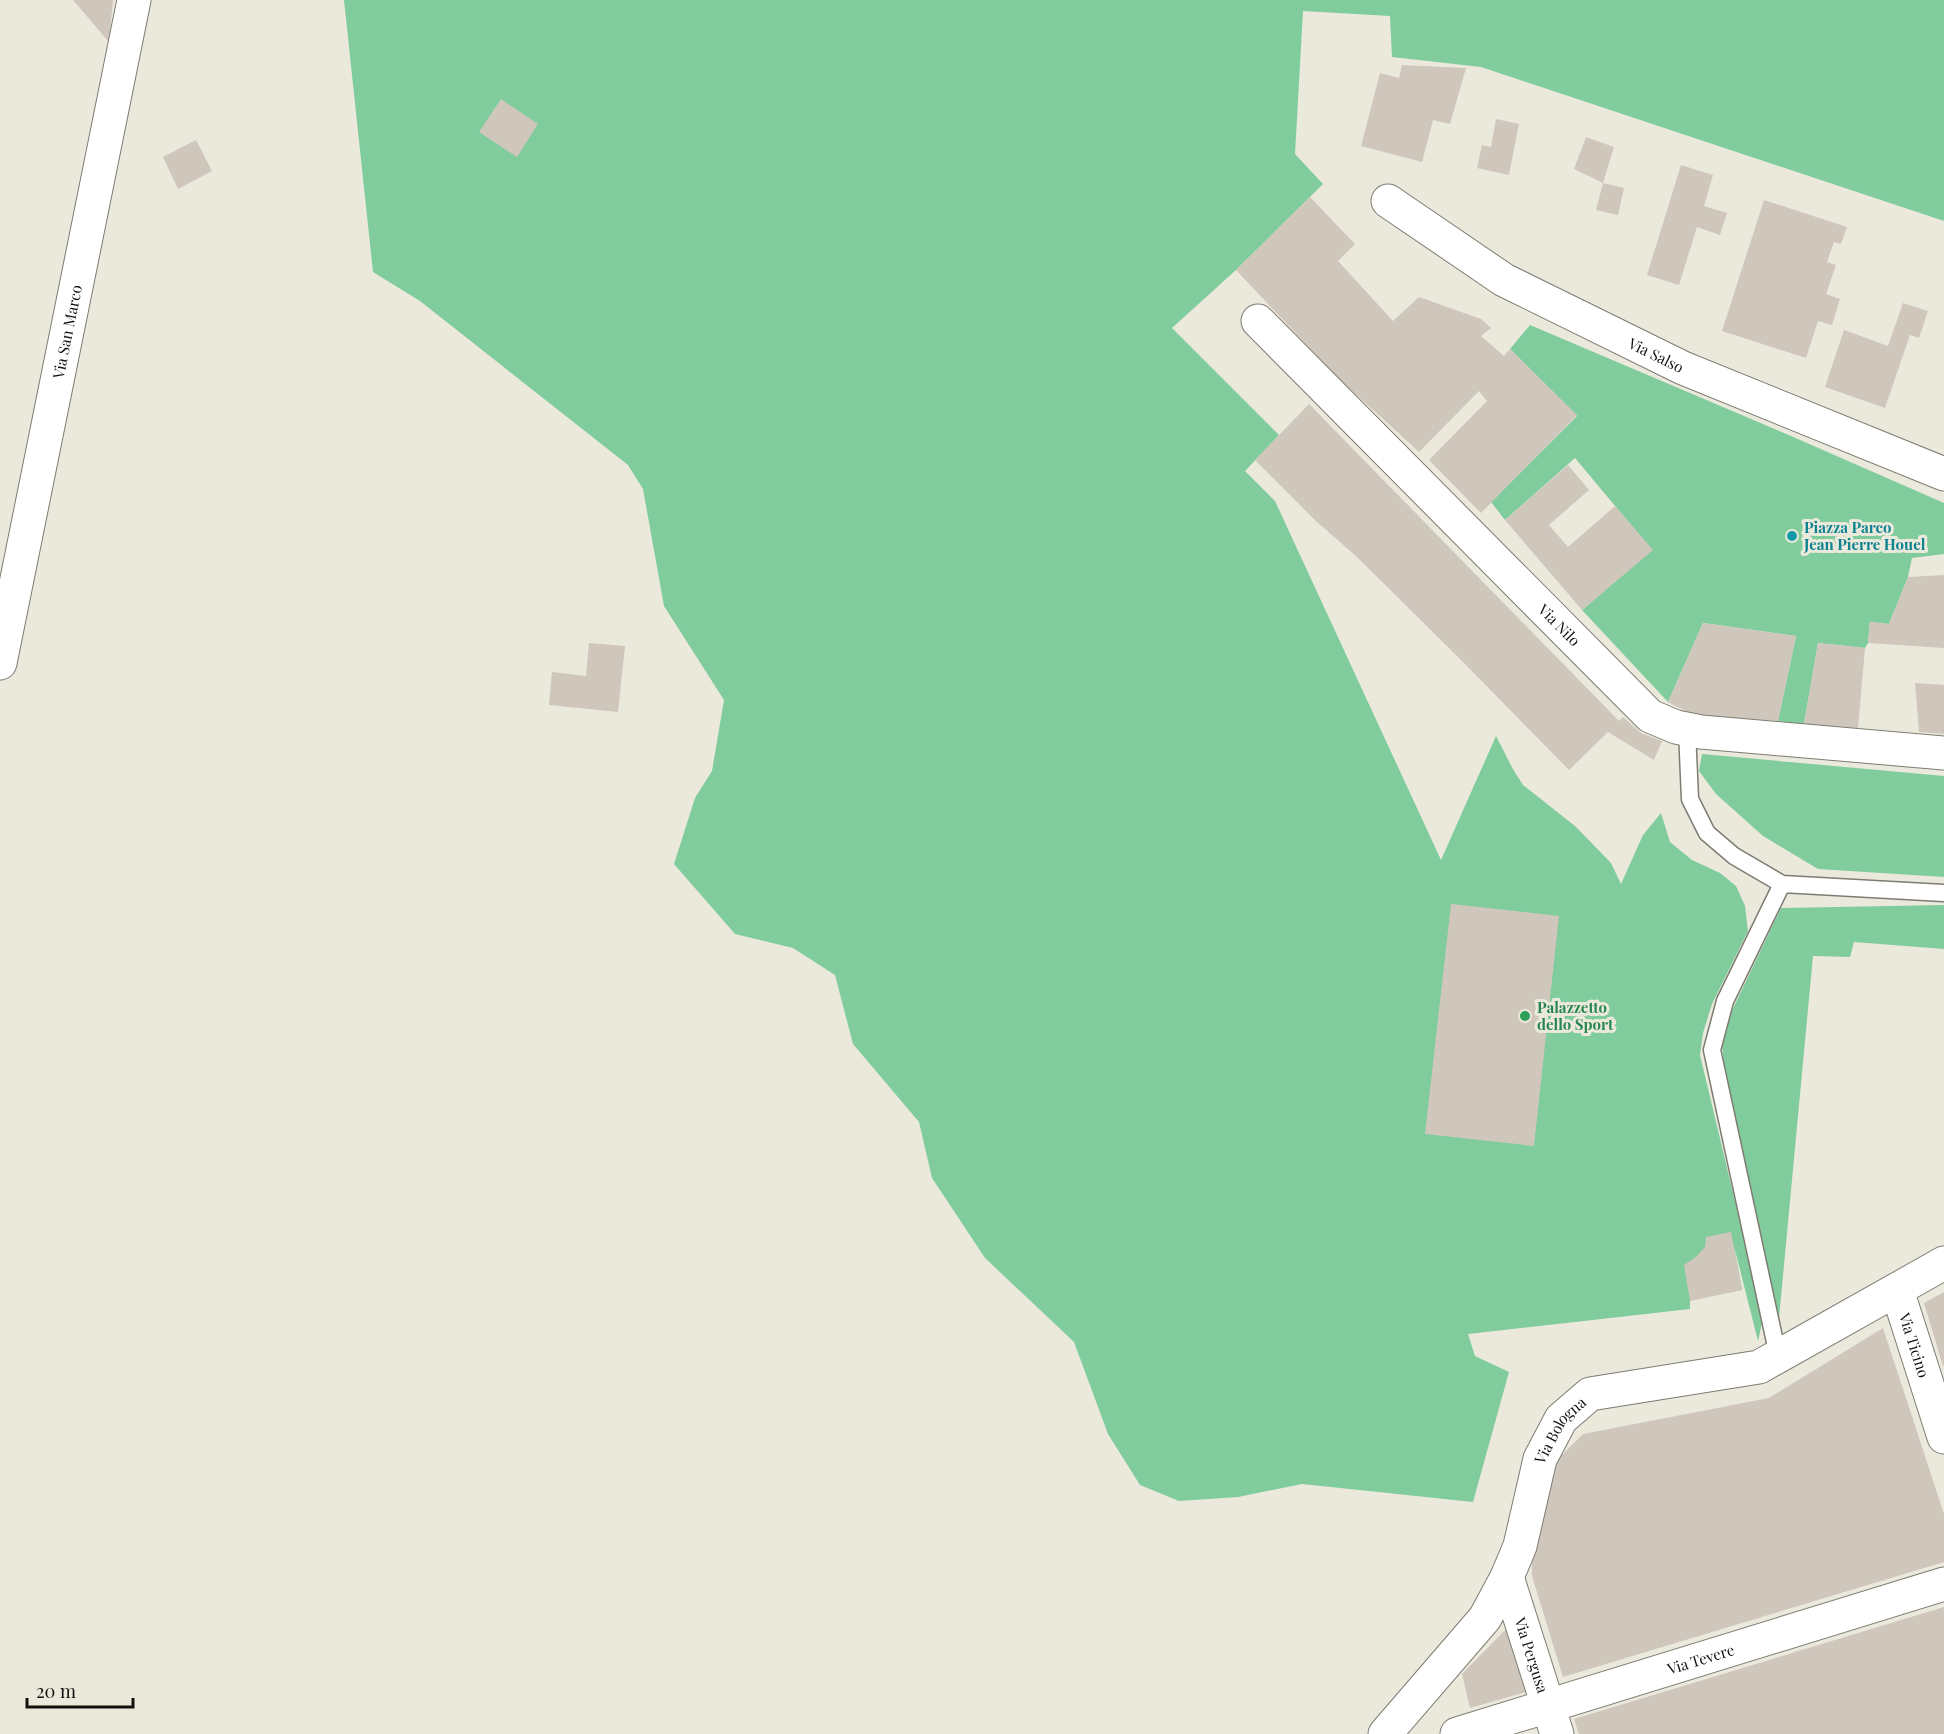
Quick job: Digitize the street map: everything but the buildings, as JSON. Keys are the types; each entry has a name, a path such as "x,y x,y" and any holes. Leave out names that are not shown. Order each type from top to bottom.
{"street":[{"name":"Via San Marco","path":"0,663 134,0"},
{"name":"Via Salso","path":"1388,201 1504,280 1683,368 1944,474"},
{"name":"Via Nilo","path":"1258,321 1650,716 1676,727 1701,732 1944,753"},
{"name":"Via Bologna","path":"1385,1734 1485,1618 1507,1577 1520,1546 1540,1459 1561,1419 1590,1394 1759,1366 1944,1263"},
{"name":"Via Ticino","path":"1897,1290 1944,1437"},
{"name":"Via Pergusa","path":"1507,1577 1553,1720"},
{"name":"Via Tevere","path":"1457,1734 1553,1720 1944,1584"}],"lane":[{"path":"1687,730 1690,799 1707,833 1734,856 1782,884 1944,893"},
{"path":"1778,1356 1712,1050 1725,1001 1782,884"}],"green space":[{"path":"344,0 1944,0 1944,221 1481,67 1392,57 1390,16 1303,11 1295,154 1323,184 1236,270 1172,328 1279,435 1245,471 1275,501 1441,860 1496,736 1523,785 1575,826 1611,863 1621,884 1643,835 1661,813 1670,842 1692,860 1720,873 1736,886 1745,906 1748,931 1712,1004 1703,1033 1700,1055 1763,1318 1758,1341 1734,1246 1742,1290 1690,1300 1690,1309 1468,1334 1475,1356 1509,1372 1473,1502 1302,1484 1238,1497 1179,1501 1140,1485 1108,1434 1074,1342 985,1258 932,1178 919,1122 853,1044 835,975 793,948 735,934 674,864 695,798 712,771 724,700 664,606 643,489 628,465 420,301 373,272"},
{"name":"Piazza Parco Jean Pierre Houel","path":"1530,325 1944,503 1944,554 1912,558 1908,577 1889,624 1870,622 1868,643 1865,648 1818,643 1804,724 1778,721 1796,636 1703,623 1668,702 1582,610 1652,550 1575,458 1505,520 1491,502 1577,416 1510,349"},
{"path":"1702,754 1944,776 1944,877 1818,869 1763,836 1716,794 1699,771"},
{"path":"1944,905 1944,949 1854,942 1850,957 1813,956 1778,1329 1725,1074 1722,1046 1726,1023 1781,908"}],"place":[{"name":"Piazza Parco Jean Pierre Houel","path":"1792,536"},
{"name":"Palazzetto dello Sport","path":"1525,1016"}]}
